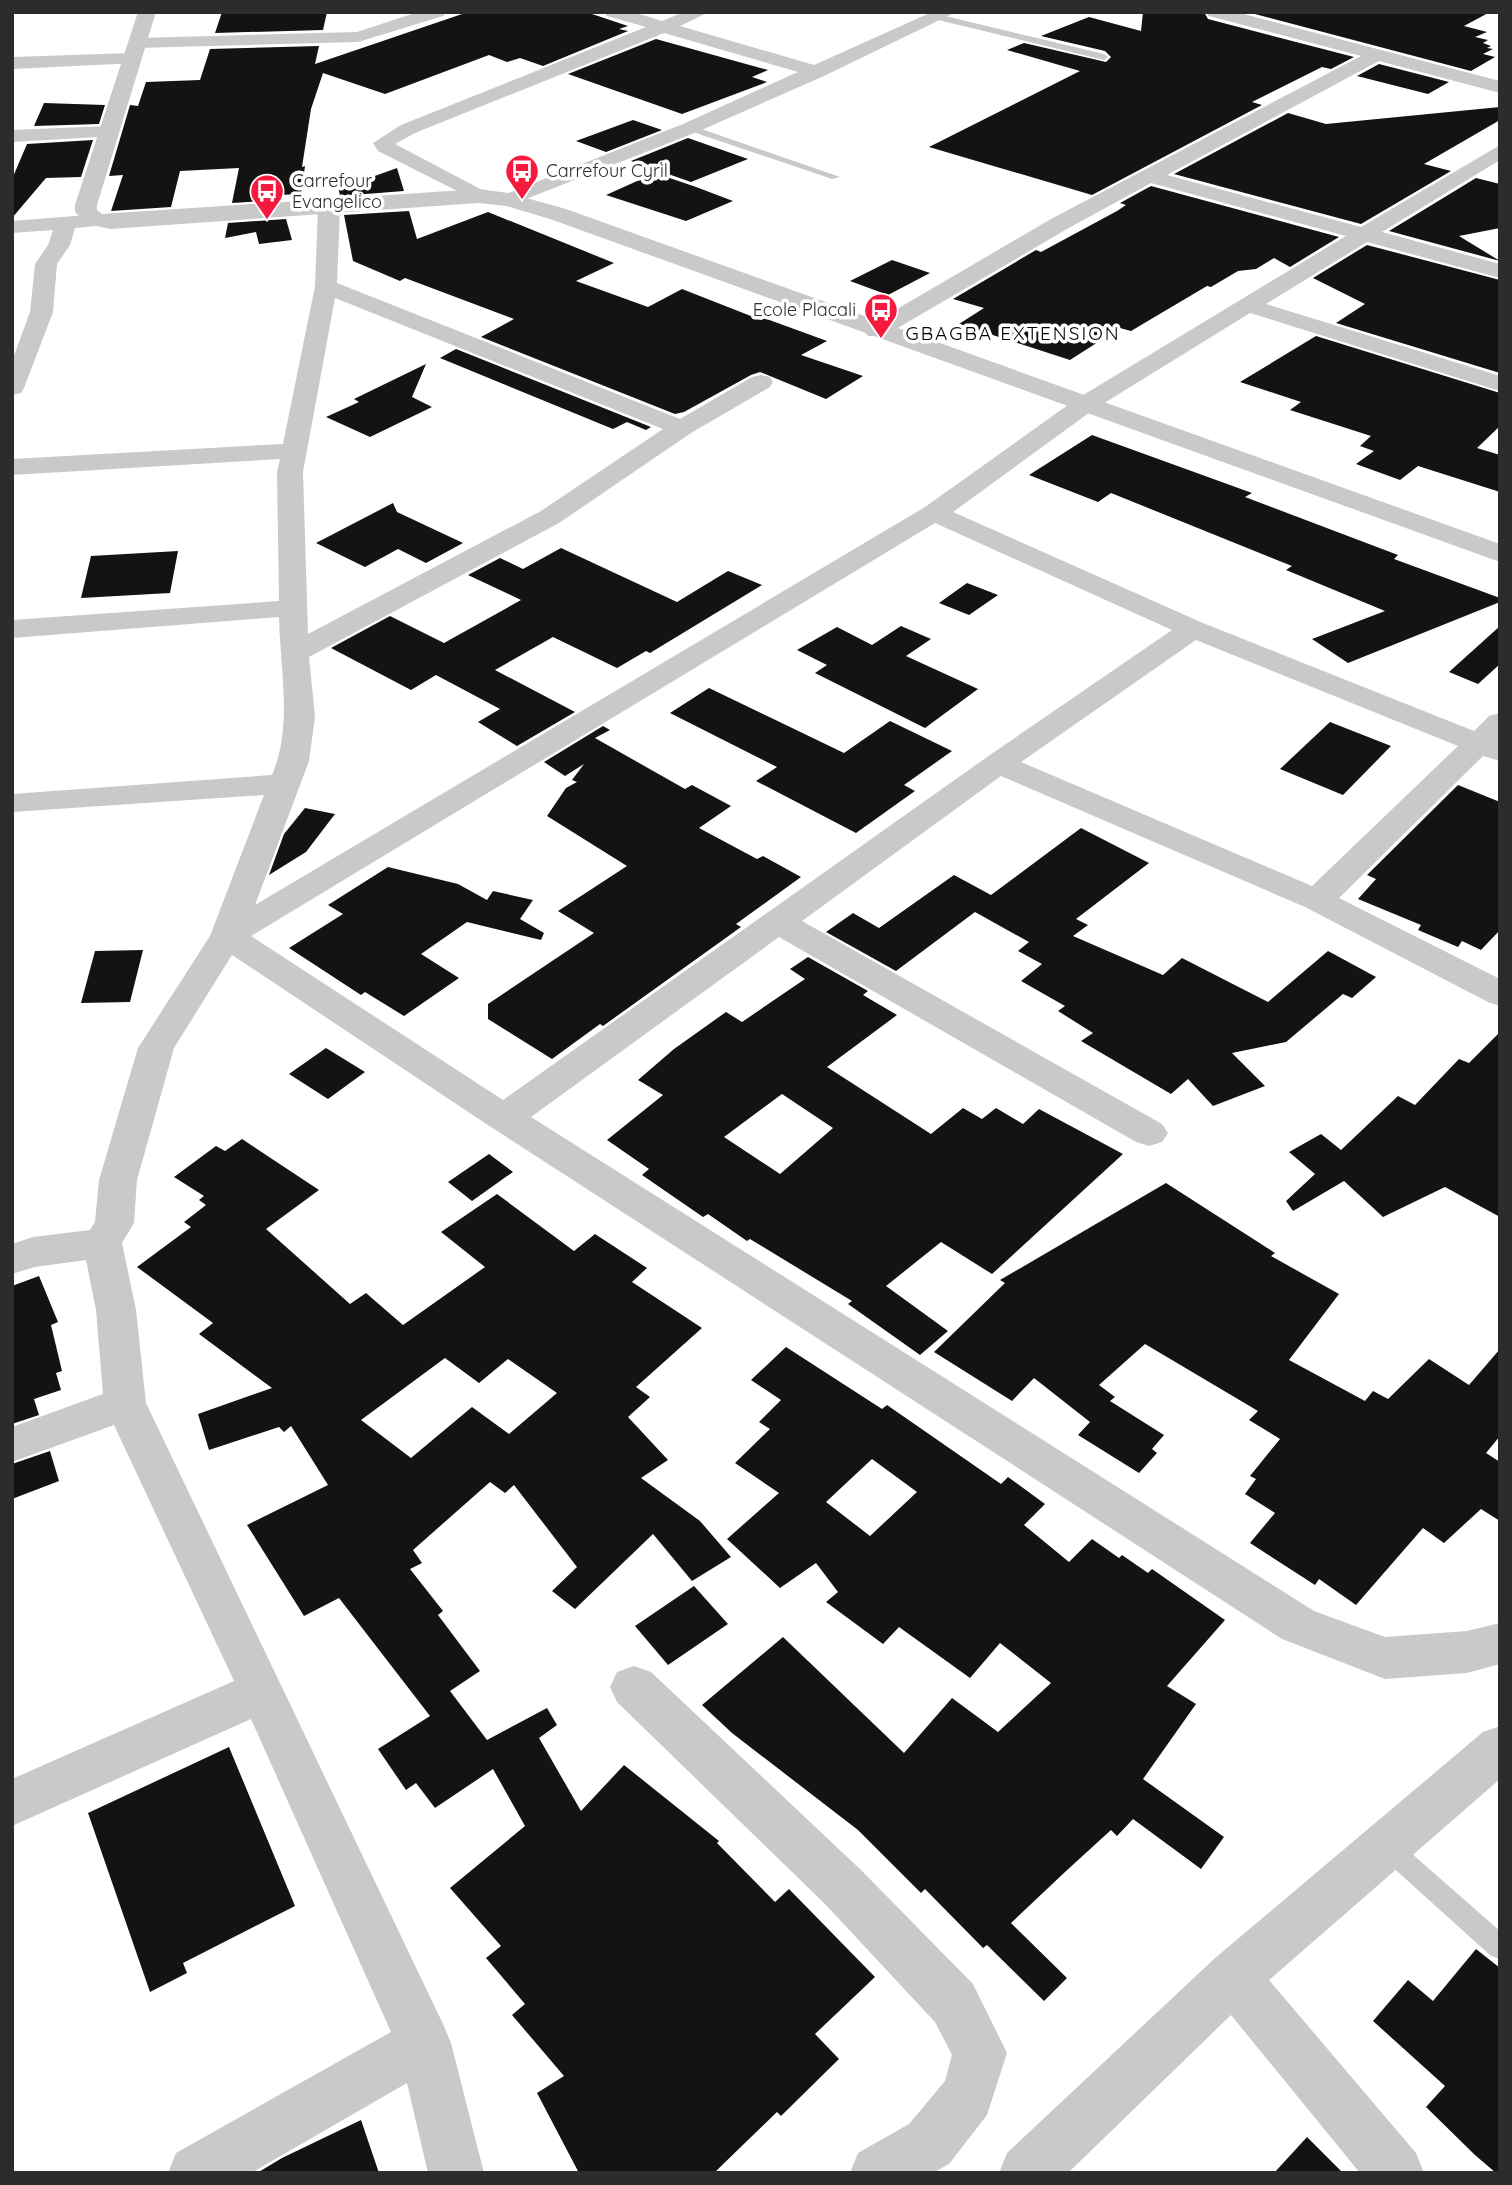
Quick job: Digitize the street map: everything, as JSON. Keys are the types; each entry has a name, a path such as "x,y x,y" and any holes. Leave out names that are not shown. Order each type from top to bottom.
{"street":[{"path":"95,219 86,212 86,205 147,12"},
{"path":"12,63 134,51 358,37 437,12"},
{"path":"613,12 817,72"},
{"path":"479,196 385,147 383,143 408,129 700,12"},
{"path":"1215,12 1500,87"},
{"path":"508,200 690,128 942,14"},
{"path":"876,331 1059,224 1378,54"},
{"path":"12,136 109,132"},
{"path":"227,936 934,513 1084,405 1500,151"},
{"path":"1149,176 1500,271"},
{"path":"12,227 66,224 95,219 110,222 479,196 508,200 558,214 1500,554"},
{"path":"329,208 326,286 290,472 294,653 300,717 294,761 227,936 156,1048 118,1180 114,1223 103,1243 116,1310 125,1403 262,1691 424,2043 456,2173"},
{"path":"12,388 39,325 48,288 46,264 60,245 66,224"},
{"path":"326,286 682,428"},
{"path":"1250,306 1500,384"},
{"path":"294,653 550,517 682,428 761,382"},
{"path":"12,467 295,451"},
{"path":"934,513 1193,629 1492,739 1317,900"},
{"path":"12,629 293,608"},
{"path":"504,1118 998,764 1193,629"},
{"path":"998,764 1317,900 1500,994"},
{"path":"12,803 285,784"},
{"path":"778,922 1149,1133"},
{"path":"227,936 504,1118 1298,1625 1385,1658 1467,1652 1500,1643"},
{"path":"12,1259 33,1252 103,1243"},
{"path":"12,1445 125,1403"},
{"path":"634,1687 843,1887 954,2003 980,2053 968,2096 929,2144 878,2173"},
{"path":"12,1803 262,1691"},
{"path":"1027,2173 1233,1977 1500,1748"},
{"path":"1233,1977 1396,2173"},
{"path":"196,2173 424,2043"}],"lane":[{"path":"942,14 1104,57"},
{"path":"690,128 835,177"},
{"path":"1386,1846 1500,1947"}],"building":[{"path":"222,12 327,12 323,30 215,33"},
{"path":"468,12 586,12 628,26 619,29 628,31 543,66 520,58 507,62 489,55 385,94 323,73 311,109 302,167 305,166 301,194 279,195 280,200 232,203 239,168 180,171 171,207 111,211 123,175 109,176 130,105 138,106 146,82 200,80 210,49 319,46 315,64"},
{"path":"1143,12 1204,12 1208,19 1354,57 1331,69 1322,67 1252,102 1262,105 1092,195 929,147 1080,71 1007,50 1024,43 1106,62 1111,57 1105,51 1041,36 1089,17 1141,31"},
{"path":"1247,12 1490,12 1464,26 1487,32 1475,37 1488,40 1483,43 1491,46 1487,48 1493,49 1483,54 1495,57 1471,71"},
{"path":"656,39 768,70 752,77 767,82 682,114 568,74"},
{"path":"1379,64 1449,82 1428,94 1357,76"},
{"path":"44,103 105,105 99,124 34,126"},
{"path":"1500,107 1500,120 1424,164 1451,171 1361,224 1174,174 1288,113 1326,124"},
{"path":"633,120 662,130 606,152 576,141"},
{"path":"688,138 748,159 691,182 631,161"},
{"path":"93,140 81,177 46,178 12,218 12,179 27,144"},
{"path":"397,168 404,191 340,196 337,181 372,177"},
{"path":"655,173 733,201 686,221 606,195"},
{"path":"1476,178 1500,184 1500,228 1459,236 1500,261 1389,231"},
{"path":"1151,186 1339,237 1290,267 1274,258 1256,269 1238,271 1131,331 1120,328 1070,360 959,324 984,308 953,299 1036,250 1041,252 1117,211 1126,205 1120,203"},
{"path":"409,211 417,239 488,212 614,263 576,281 648,307 682,289 761,320 764,318 827,341 801,355 863,376 826,399 760,372 684,412 675,414 481,337 514,319 405,278 400,281 353,261 344,215"},
{"path":"286,219 292,240 259,244 256,232 225,238 228,223"},
{"path":"1367,245 1500,280 1500,373 1336,323 1365,304 1313,278"},
{"path":"892,260 930,273 888,295 850,281"},
{"path":"1316,336 1500,393 1500,426 1477,448 1500,455 1500,492 1418,466 1400,480 1356,464 1374,451 1360,446 1371,436 1290,410 1301,402 1240,382"},
{"path":"456,349 651,427 646,430 627,422 613,429 440,358"},
{"path":"426,364 412,397 432,407 370,437 326,417 359,402 354,399"},
{"path":"1092,435 1252,493 1245,497 1398,555 1394,559 1500,598 1500,602 1348,663 1312,639 1385,611 1286,570 1292,566 1111,493 1098,502 1029,475"},
{"path":"393,503 397,512 463,543 426,563 398,549 365,567 316,543"},
{"path":"561,548 677,602 728,571 762,585 650,653 646,651 617,668 553,637 495,670 575,712 517,746 478,722 500,709 436,675 411,690 331,648 390,616 444,643 521,600 468,575 500,558 523,569"},
{"path":"178,551 170,593 81,598 91,556"},
{"path":"967,583 998,595 969,615 939,603"},
{"path":"901,626 931,639 906,656 978,689 925,728 815,673 827,665 797,650 837,627 872,645"},
{"path":"1500,626 1500,664 1478,684 1449,672"},
{"path":"709,688 844,753 890,721 952,751 904,785 915,791 856,833 756,781 777,767 670,713"},
{"path":"1330,722 1391,746 1343,795 1280,769"},
{"path":"603,726 610,730 595,738 685,789 692,785 731,806 699,828 757,859 763,856 801,877 736,924 741,927 603,1026 600,1024 552,1059 488,1019 488,1004 594,933 558,911 627,866 547,816 566,788 577,782 572,780 584,764 565,776 544,762"},
{"path":"1458,785 1500,802 1500,930 1481,950 1462,941 1458,947 1418,930 1421,925 1358,899 1376,879 1367,875"},
{"path":"305,808 335,814 306,852 269,875 284,834"},
{"path":"1081,828 1149,863 1076,919 1088,925 1073,936 1163,975 1182,958 1268,1002 1328,951 1376,977 1352,998 1343,994 1286,1042 1232,1053 1265,1086 1213,1106 1188,1079 1171,1094 1081,1041 1093,1033 1058,1011 1065,1006 1021,981 1042,964 1018,951 1029,942 975,912 896,971 826,932 853,913 879,928 954,875 991,895"},
{"path":"388,867 458,884 487,900 493,891 533,900 520,919 544,933 541,940 467,922 421,954 459,978 404,1016 365,992 361,995 289,948 343,914 328,905"},
{"path":"143,950 130,1002 81,1003 95,951"},
{"path":"808,957 868,991 863,995 897,1015 827,1067 931,1134 963,1108 982,1119 996,1108 1023,1124 1039,1109 1123,1154 992,1274 941,1242 886,1286 948,1331 920,1355 848,1304 852,1301 750,1239 747,1241 708,1214 703,1217 642,1175 649,1169 607,1140 663,1095 638,1080 674,1049 726,1012 742,1022 805,979 790,969","holes":["782,1094 833,1128 780,1174 724,1137"]},
{"path":"1500,1032 1500,1217 1445,1187 1383,1217 1344,1181 1293,1211 1286,1201 1315,1174 1289,1152 1321,1134 1341,1150 1398,1096 1415,1105 1459,1059 1469,1063"},
{"path":"326,1048 365,1072 328,1099 289,1074"},
{"path":"242,1139 319,1190 266,1229 350,1304 366,1293 403,1325 485,1267 441,1232 497,1194 574,1251 595,1234 647,1268 632,1282 702,1328 636,1387 650,1397 628,1417 668,1460 641,1478 700,1521 731,1557 692,1581 653,1534 575,1609 552,1591 577,1567 514,1485 505,1493 490,1482 413,1550 422,1563 410,1569 443,1611 438,1615 480,1671 450,1691 487,1740 547,1708 557,1725 539,1738 581,1811 624,1765 719,1841 717,1843 775,1902 789,1889 875,1977 815,2034 839,2059 781,2116 777,2112 714,2173 579,2173 537,2093 564,2076 512,2015 525,2004 486,1958 501,1946 450,1888 525,1826 493,1769 435,1808 416,1783 406,1790 378,1749 430,1716 339,1598 304,1616 247,1525 328,1485 291,1426 284,1432 279,1427 209,1450 198,1414 272,1388 199,1334 213,1323 137,1267 191,1227 184,1222 206,1205 199,1200 204,1196 174,1177 216,1146 225,1151","holes":["445,1358 479,1383 508,1359 557,1393 509,1434 472,1407 411,1458 361,1420"]},
{"path":"489,1154 513,1172 472,1201 448,1182"},
{"path":"1166,1183 1275,1253 1271,1256 1339,1294 1289,1360 1365,1401 1373,1391 1388,1399 1429,1359 1469,1385 1500,1349 1500,1436 1486,1453 1500,1462 1500,1521 1481,1509 1444,1543 1423,1528 1356,1605 1319,1579 1315,1585 1250,1543 1275,1513 1245,1494 1256,1479 1250,1476 1280,1439 1249,1420 1258,1411 1145,1344 1099,1385 1115,1397 1110,1401 1164,1435 1152,1449 1157,1453 1139,1473 1078,1435 1090,1422 1034,1378 1012,1401 934,1352 1005,1283 1000,1280"},
{"path":"39,1276 58,1322 51,1325 62,1371 56,1373 61,1390 34,1399 39,1415 12,1424 12,1286"},
{"path":"786,1347 882,1409 887,1405 1001,1484 1008,1477 1045,1504 1024,1525 1069,1562 1092,1539 1119,1558 1122,1555 1148,1573 1152,1569 1225,1620 1167,1686 1196,1704 1143,1779 1224,1837 1201,1869 1133,1819 1117,1836 1111,1830 1011,1923 1067,1978 1044,2001 987,1945 983,1948 925,1889 921,1893 858,1830 732,1733 702,1705 783,1637 904,1753 952,1698 998,1732 1051,1683 1000,1643 970,1678 899,1627 883,1644 826,1602 838,1592 816,1563 780,1588 727,1539 779,1493 735,1463 770,1429 759,1422 781,1400 751,1380","holes":["872,1459 917,1492 870,1536 826,1502"]},
{"path":"50,1451 59,1481 12,1499 12,1464"},
{"path":"694,1586 728,1624 668,1665 635,1626"},
{"path":"229,1747 295,1906 183,1963 187,1973 150,1992 88,1813"},
{"path":"1476,1949 1500,1968 1500,2173 1496,2173 1475,2155 1426,2107 1445,2086 1373,2021 1408,1980 1433,2001"},
{"path":"361,2120 379,2173 257,2173 282,2158"},
{"path":"1307,2137 1343,2173 1274,2173"}],"place":[{"name":"Carrefour Cyril","path":"522,201"},
{"name":"Carrefour Evangelico","path":"267,221"},
{"name":"Ecole Placali","path":"881,340"}],"district":[{"name":"GBAGBA EXTENSION","path":"1013,333"}]}
